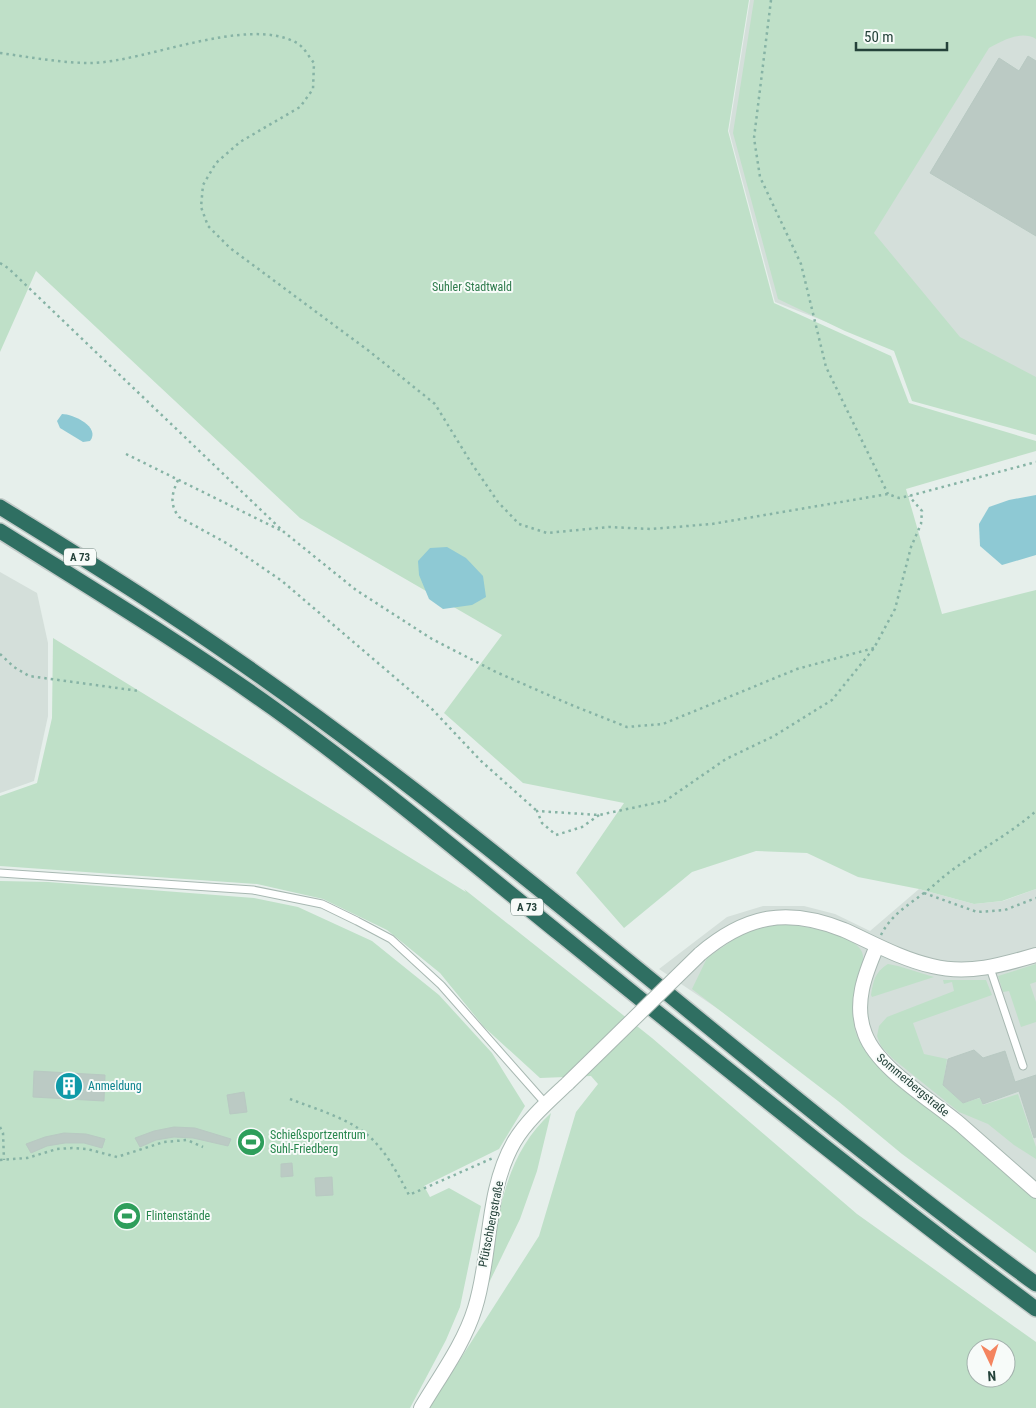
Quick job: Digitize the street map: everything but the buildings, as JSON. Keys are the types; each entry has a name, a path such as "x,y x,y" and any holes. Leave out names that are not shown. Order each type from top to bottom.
{"highway":[{"name":"A 73","path":"0,507 160,608 311,713 415,791 675,999 886,1172 1036,1284"},
{"name":"A 73","path":"0,531 148,624 274,709 400,804 676,1028 959,1252 1036,1309"}],"street":[{"name":"Pfütschbergstraße","path":"421,1408 463,1338 474,1309 479,1293 495,1195 504,1164 521,1134 546,1104 700,954 729,932 746,923 783,917 801,918 843,930 877,946"},
{"path":"877,946 933,967 970,970 990,968 1036,954"},
{"name":"Sommerbergstraße","path":"877,946 865,972 860,996 864,1033 872,1050 884,1064 960,1125 1036,1191"}],"lane":[{"path":"0,872 253,890 322,904 391,939 441,985 546,1104"},
{"path":"990,968 1023,1066"}],"path":[{"path":"771,0 754,138 760,178 801,264 826,367 888,494"},
{"path":"0,53 92,63 246,34 275,35 298,43 314,63 313,89 300,107 240,142 216,163 203,185 201,207 208,226 230,248 369,351 435,404 498,502 519,524 547,533 609,527 651,529 712,524 888,494 899,498 1036,462"},
{"path":"0,263 8,268 284,532 356,590 432,640 505,676 626,727 663,724 797,670 874,648"},
{"path":"126,454 284,532"},
{"path":"178,480 173,490 172,499 175,512 228,544 282,581 433,710 481,761 536,811 542,823 556,835 582,827 599,815"},
{"path":"536,811 599,815 665,801 726,759 774,736 832,700 874,648 895,609 911,547 921,524 922,511 909,496"},
{"path":"0,654 14,667 30,676 139,691"},
{"path":"877,946 884,930 907,904 924,893 950,871 998,840 1036,811"},
{"path":"924,893 977,912 1005,910 1036,898"},
{"path":"290,1099 324,1112 362,1131 374,1140 409,1195 483,1161 509,1153"},
{"path":"0,1127 3,1133 4,1160"},
{"path":"0,1160 26,1158 57,1149 72,1148 88,1149 116,1157 164,1142 187,1140 203,1147"}],"shaded area":[{"path":"750,0 1036,0 1036,403 775,302 729,131"},
{"path":"0,572 37,593 48,643 48,716 34,781 0,793"},
{"path":"919,889 974,904 1003,901 1036,889 1036,1224 659,969 727,917 763,906 804,906 835,914 870,931"}],"green space":[{"name":"Suhler Stadtwald","path":"0,0 749,0 728,131 774,303 891,356 909,403 1036,441 1036,451 906,489 942,614 1036,590 1036,889 1002,901 974,904 919,889 858,877 807,853 756,851 692,872 624,928 576,873 624,803 523,783 444,713 502,635 300,518 36,271 0,352"},
{"path":"754,0 1036,0 1036,39 1018,36 989,48 874,233 960,337 1036,377 1036,435 912,401 894,351 845,331 778,299 733,133"},
{"path":"53,638 466,892 464,889 652,1038 857,1214 1036,1342 1036,1408 429,1408 539,1236 576,1112 598,1084 591,1076 540,1078 484,1027 440,973 387,930 323,899 257,884 0,866 0,796 37,783 52,718"},
{"name":"Schießsportzentrum Suhl-Friedberg","path":"0,881 48,882 254,898 298,907 372,941 439,995 492,1053 525,1106 499,1149 424,1186 430,1197 449,1188 481,1206 460,1307 446,1340 410,1408 0,1408"},
{"path":"777,924 824,931 857,945 862,952 863,959 855,987 853,1018 856,1033 867,1054 1036,1197 1036,1253 902,1154 838,1101 692,989 707,958 743,933"},
{"path":"888,964 934,977 872,997 875,977"},
{"path":"1036,964 1036,982 1030,984 1036,1002 1036,1022 1021,1027 1009,991 1003,992 998,976"},
{"path":"943,980 986,980 992,995 913,1023 924,1054 947,1059 943,1085 963,1103 980,1098 983,1105 1018,1094 1036,1147 1036,1159 1014,1145 988,1124 959,1112 892,1058 881,1046 877,1036 879,1026 887,1017 954,991 952,982 944,984"},
{"path":"551,1113 537,1171 520,1219 487,1287 498,1217 511,1171 521,1150 534,1131"}],"water":[{"path":"62,414 73,416 89,426 92,431 90,441 83,442 60,428 57,421"},
{"path":"1036,495 1036,555 1002,565 980,546 979,524 989,507 1009,500"},
{"path":"447,547 466,558 483,576 486,597 472,605 443,609 429,599 419,575 418,561 430,548"}],"place":[{"name":"Anmeldung","path":"69,1086"},
{"name":"Schießsportzentrum Suhl-Friedberg","path":"251,1142"},
{"name":"Flintenstände","path":"127,1216"}]}
